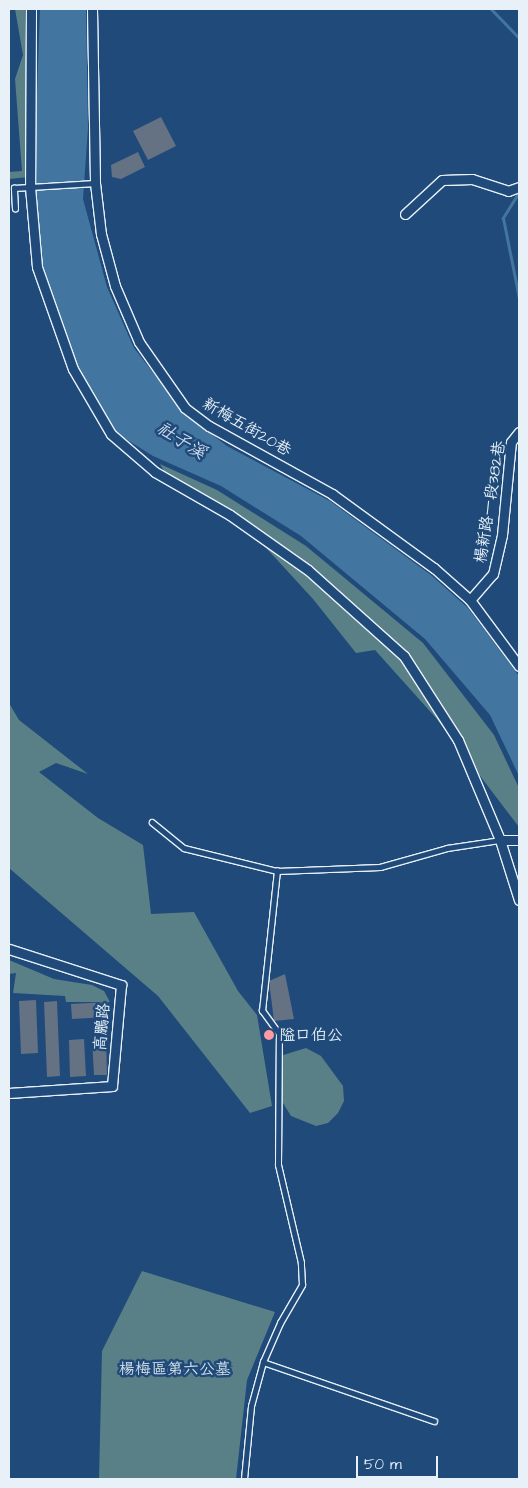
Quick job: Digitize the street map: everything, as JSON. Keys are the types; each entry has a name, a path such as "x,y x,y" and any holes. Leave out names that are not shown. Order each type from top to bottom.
{"street":[{"path":"31,9 30,187 37,267 73,369 110,434 155,472 230,515 308,570 404,656 458,740 500,840 519,900"},
{"name":"新梅五街20巷","path":"92,9 90,183 115,286 139,342 185,408 209,426 332,494 434,568 470,600 519,666"},
{"path":"405,214 442,180 472,179 508,191 519,187"},
{"name":"楊新路一段382巷","path":"470,600 493,574 502,535 512,442 519,432"},
{"path":"500,840 519,840"},
{"name":"高鵬路","path":"9,948 121,986 112,1086 9,1093"}],"lane":[{"path":"15,209 14,188 90,183"},
{"path":"152,822 184,848 277,871 380,866 447,848 500,840"},
{"path":"244,1479 251,1406 263,1362 280,1323 302,1285 301,1263 278,1165 280,1034 262,1011 277,871"},
{"path":"263,1362 434,1421"}],"green space":[{"path":"15,9 36,9 29,177 9,179 9,172 22,171 15,79 23,55"},
{"path":"160,464 217,490 306,546 423,643 494,735 519,788 519,827 436,718 375,650 356,653 313,599 234,513 165,473"},
{"path":"9,703 19,720 88,774 56,763 39,772 98,818 143,845 151,914 194,912 238,991 257,1015 272,1106 250,1113 158,996 9,868"},
{"path":"9,960 54,979 92,985 104,991 110,1002 66,1002 65,996 13,993 16,973 9,974"},
{"path":"306,1048 321,1056 343,1086 344,1101 338,1113 328,1123 316,1126 291,1116 283,1103 280,1056"},
{"name":"楊梅區第六公墓","path":"142,1271 275,1312 247,1380 236,1479 99,1479 102,1351"}],"water":[{"path":"40,9 86,9 88,128 83,199 107,287 134,348 185,414 227,446 330,501 431,575 468,608 519,676 519,776 490,715 425,639 301,536 221,486 153,456 113,431 75,365 41,267 34,177"}],"building":[{"path":"161,117 176,146 148,160 133,131"},
{"path":"138,152 145,167 121,179 112,177 111,165"},
{"path":"285,974 294,1019 274,1021 269,981"},
{"path":"36,1000 38,1053 21,1054 19,1001"},
{"path":"57,1001 60,1076 47,1077 44,1002"},
{"path":"108,1002 108,1017 72,1019 71,1004"},
{"name":"隘口伯公","path":"274,1031 275,1038 265,1039 264,1032"},
{"path":"106,1037 107,1075 94,1075 92,1038"},
{"path":"84,1039 86,1076 70,1077 69,1040"}],"waterway":[{"name":"社子溪","path":"491,9 519,38"},
{"name":"社子溪","path":"519,192 503,218 519,298"}],"place":[{"name":"隘口伯公","path":"269,1035"}]}
